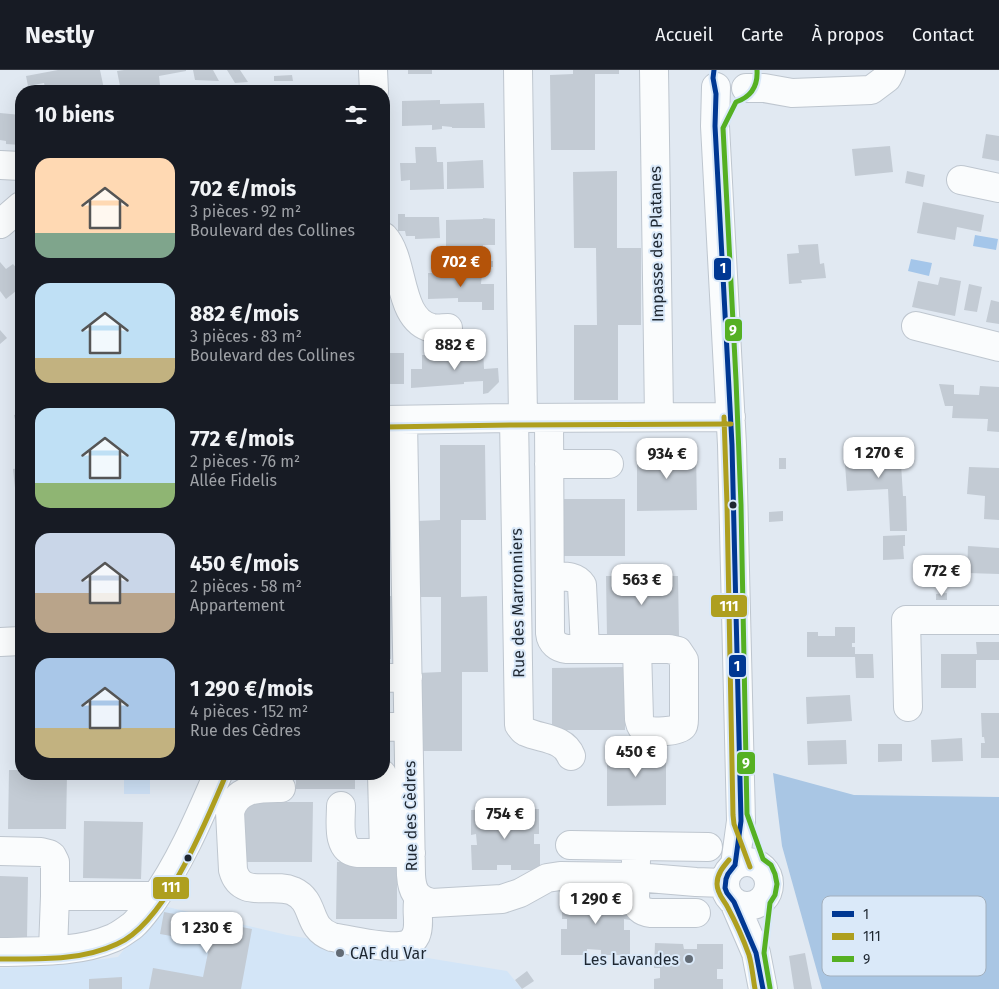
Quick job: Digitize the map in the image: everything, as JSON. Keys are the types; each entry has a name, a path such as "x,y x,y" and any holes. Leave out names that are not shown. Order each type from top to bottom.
{"street":[{"path":"374,70 374,85"},
{"path":"518,70 529,418 549,464 550,633 556,645 561,648 637,649"},
{"name":"Impasse des Platanes","path":"654,70 659,417"},
{"path":"841,91 855,77 857,70"},
{"path":"280,788 253,789 236,798 231,806 233,870 235,876 242,885 248,888 280,889 292,891 301,896 308,904 317,928 324,934 332,937 385,945 409,944 414,939 417,931 417,904 419,897 432,902 502,899 520,893 546,878 560,876 636,877 696,882 738,879 764,869 770,885 768,893 763,900 754,906 744,906 738,879 741,821 734,506 715,126 738,81 792,93 871,90 887,78 891,70"},
{"path":"0,166 15,166"},
{"path":"960,180 999,188"},
{"path":"0,224 15,211"},
{"path":"390,246 408,304 414,315 422,324 432,328 448,328"},
{"path":"916,326 999,347"},
{"path":"393,420 731,417"},
{"name":"Rue des Marronniers","path":"529,418 519,725 530,734 561,744 568,750 571,756"},
{"name":"Rue des Cèdres","path":"393,420 396,727 411,853 412,883 419,897"},
{"path":"549,464 609,464"},
{"path":"908,707 906,620 999,620"},
{"path":"0,642 15,641"},
{"path":"0,952 53,950 87,945 114,937 133,925 156,896 181,854 215,780"},
{"path":"382,780 384,853"},
{"path":"341,806 343,844 347,850 357,853 411,853"},
{"path":"570,845 708,847"},
{"path":"636,846 635,898 637,906 642,911 651,913 696,913"},
{"path":"0,851 41,852 52,856 55,862 53,950"},
{"path":"738,879 763,989"},
{"path":"55,896 156,896"},
{"path":"756,953 763,900"}],"shaded area":[{"path":"975,235 998,239 996,250 973,246"},
{"path":"911,259 932,263 929,276 908,271"},
{"path":"773,773 854,795 999,797 999,989 822,989 782,846"},
{"path":"124,780 150,780 150,794 124,794"},
{"path":"159,905 287,935 507,971 522,989 0,989 0,968 48,966 118,957"}],"building":[{"path":"58,70 100,70 103,85 44,85 44,83 28,85 26,76"},
{"path":"186,70 159,76 160,85 120,85 117,71"},
{"path":"193,70 213,70 219,81 195,80"},
{"path":"227,70 240,70 248,82 235,83"},
{"path":"408,70 432,70 432,74 408,74"},
{"path":"573,70 619,70 619,74 595,74 595,150 551,150 550,75 573,74"},
{"path":"292,75 293,81 274,81 274,76"},
{"path":"440,100 440,104 484,103 485,128 452,128 442,126 442,129 432,130 432,125 402,126 402,101"},
{"path":"0,113 15,114 15,145 6,144 6,141 0,140"},
{"path":"986,134 999,136 999,161 982,158"},
{"path":"890,146 893,172 855,176 852,149"},
{"path":"415,147 436,147 437,162 443,162 444,189 410,190 410,180 401,181 400,163 416,163"},
{"path":"483,160 484,188 447,189 447,162"},
{"path":"617,171 617,248 641,248 641,325 618,325 618,400 574,400 574,325 597,325 596,248 574,248 573,172"},
{"path":"907,171 925,175 923,187 905,183"},
{"path":"923,202 984,215 981,232 957,227 955,240 917,233"},
{"path":"398,214 405,214 405,217 439,217 440,238 415,239 415,236 406,236 405,231 398,231"},
{"path":"495,219 495,245 483,245 483,248 446,248 446,220"},
{"path":"818,244 820,264 824,263 826,278 801,280 802,283 789,284 787,254 799,253 798,245"},
{"path":"484,261 493,261 493,267 484,267"},
{"path":"0,262 6,269 13,264 15,266 15,292 6,299 0,291"},
{"path":"428,273 482,273 481,284 494,284 494,310 482,310 482,302 458,302 458,298 428,299"},
{"path":"940,277 961,281 955,316 912,307 918,281 938,285"},
{"path":"969,284 982,287 977,312 964,310"},
{"path":"991,300 999,302 999,324 986,322"},
{"path":"0,330 7,338 0,344"},
{"path":"483,348 484,369 498,368 499,382 488,393 483,394 483,381 411,388 411,369 422,369 422,355 436,355 436,361 448,361 449,351"},
{"path":"390,353 404,353 404,384 390,384"},
{"path":"939,384 954,385 954,394 979,395 980,386 999,387 999,432 987,431 988,419 952,418 953,406 945,406"},
{"path":"440,445 485,445 486,520 461,520 461,597 487,596 488,672 462,672 462,751 418,751 418,673 441,672 441,597 418,597 417,521 440,520"},
{"path":"900,447 903,496 906,496 907,531 890,531 888,489 847,491 844,451"},
{"path":"637,450 696,450 697,510 637,511"},
{"path":"779,458 786,458 786,469 779,469"},
{"path":"969,467 999,468 999,520 984,519 985,496 967,494"},
{"path":"13,469 15,469 15,488"},
{"path":"564,499 625,499 625,556 564,556"},
{"path":"783,511 783,521 769,522 769,512"},
{"path":"905,535 905,546 903,546 904,559 883,560 883,536"},
{"path":"968,546 999,548 999,574 967,573"},
{"path":"606,576 678,576 679,636 607,636"},
{"path":"947,593 947,600 936,600 936,594"},
{"path":"390,596 392,596 391,659"},
{"path":"835,627 855,627 855,643 852,643 852,647 855,647 855,654 873,654 874,678 856,678 855,657 807,657 807,632 818,632 818,636 835,636"},
{"path":"976,642 999,642 999,660 976,660 976,688 941,688 941,654 977,654"},
{"path":"625,667 625,730 552,730 552,668"},
{"path":"850,695 852,721 807,724 806,697"},
{"path":"981,713 999,713 999,758 981,758 981,743 985,743 984,737 982,737"},
{"path":"962,738 963,761 932,762 931,740"},
{"path":"846,740 847,764 808,765 807,741"},
{"path":"878,744 902,744 902,761 878,762"},
{"path":"666,750 666,805 607,806 607,751"},
{"path":"9,770 15,770 15,780 67,780 66,829 8,829"},
{"path":"296,780 355,780 355,789 296,789"},
{"path":"241,802 313,802 312,862 241,862"},
{"path":"499,809 500,815 513,815 513,809 539,809 539,834 534,834 534,844 540,844 540,870 511,870 511,865 497,865 497,870 472,870 471,845 477,845 476,834 471,835 471,810"},
{"path":"84,821 143,822 141,879 83,878"},
{"path":"337,862 397,862 397,919 336,919"},
{"path":"0,876 28,877 27,938 0,938"},
{"path":"562,894 590,894 590,900 604,900 604,894 630,894 630,920 624,919 624,930 630,930 630,955 601,955 601,950 587,949 587,955 561,955 561,929 567,929 567,919 562,919"},
{"path":"164,912 252,929 241,989 149,989 153,968 203,977 210,943 160,934"},
{"name":"Les Lavandes","path":"655,943 683,944 684,949 697,949 697,944 723,944 723,969 717,969 717,979 723,979 723,989 654,989 654,979 660,978 660,968 654,968"},
{"path":"805,953 812,989 794,989 789,956"},
{"path":"527,971 534,981 522,989 515,980"},
{"path":"122,977 122,989 89,989 89,979"}],"transit line":[{"name":"1","path":"714,70 713,78 716,94 715,126 732,445 741,821 735,865"},
{"name":"9","path":"757,70 755,86 750,94 736,102 723,128 741,505 747,814 763,859 771,865 777,884 775,895 770,903 764,953 770,988"},
{"name":"111","path":"724,417 733,815 734,824 750,867"},
{"name":"111","path":"390,427 731,424"},
{"name":"111","path":"0,959 60,958 89,954 117,944 135,933 151,916 182,870 224,780"},
{"name":"111","path":"729,860 719,874 717,888 749,955 755,989"},
{"name":"1","path":"735,865 728,874 725,888 734,902 756,953 763,989"}],"place":[{"name":"CAF du Var","path":"340,953"},
{"name":"Les Lavandes","path":"689,959"}]}
